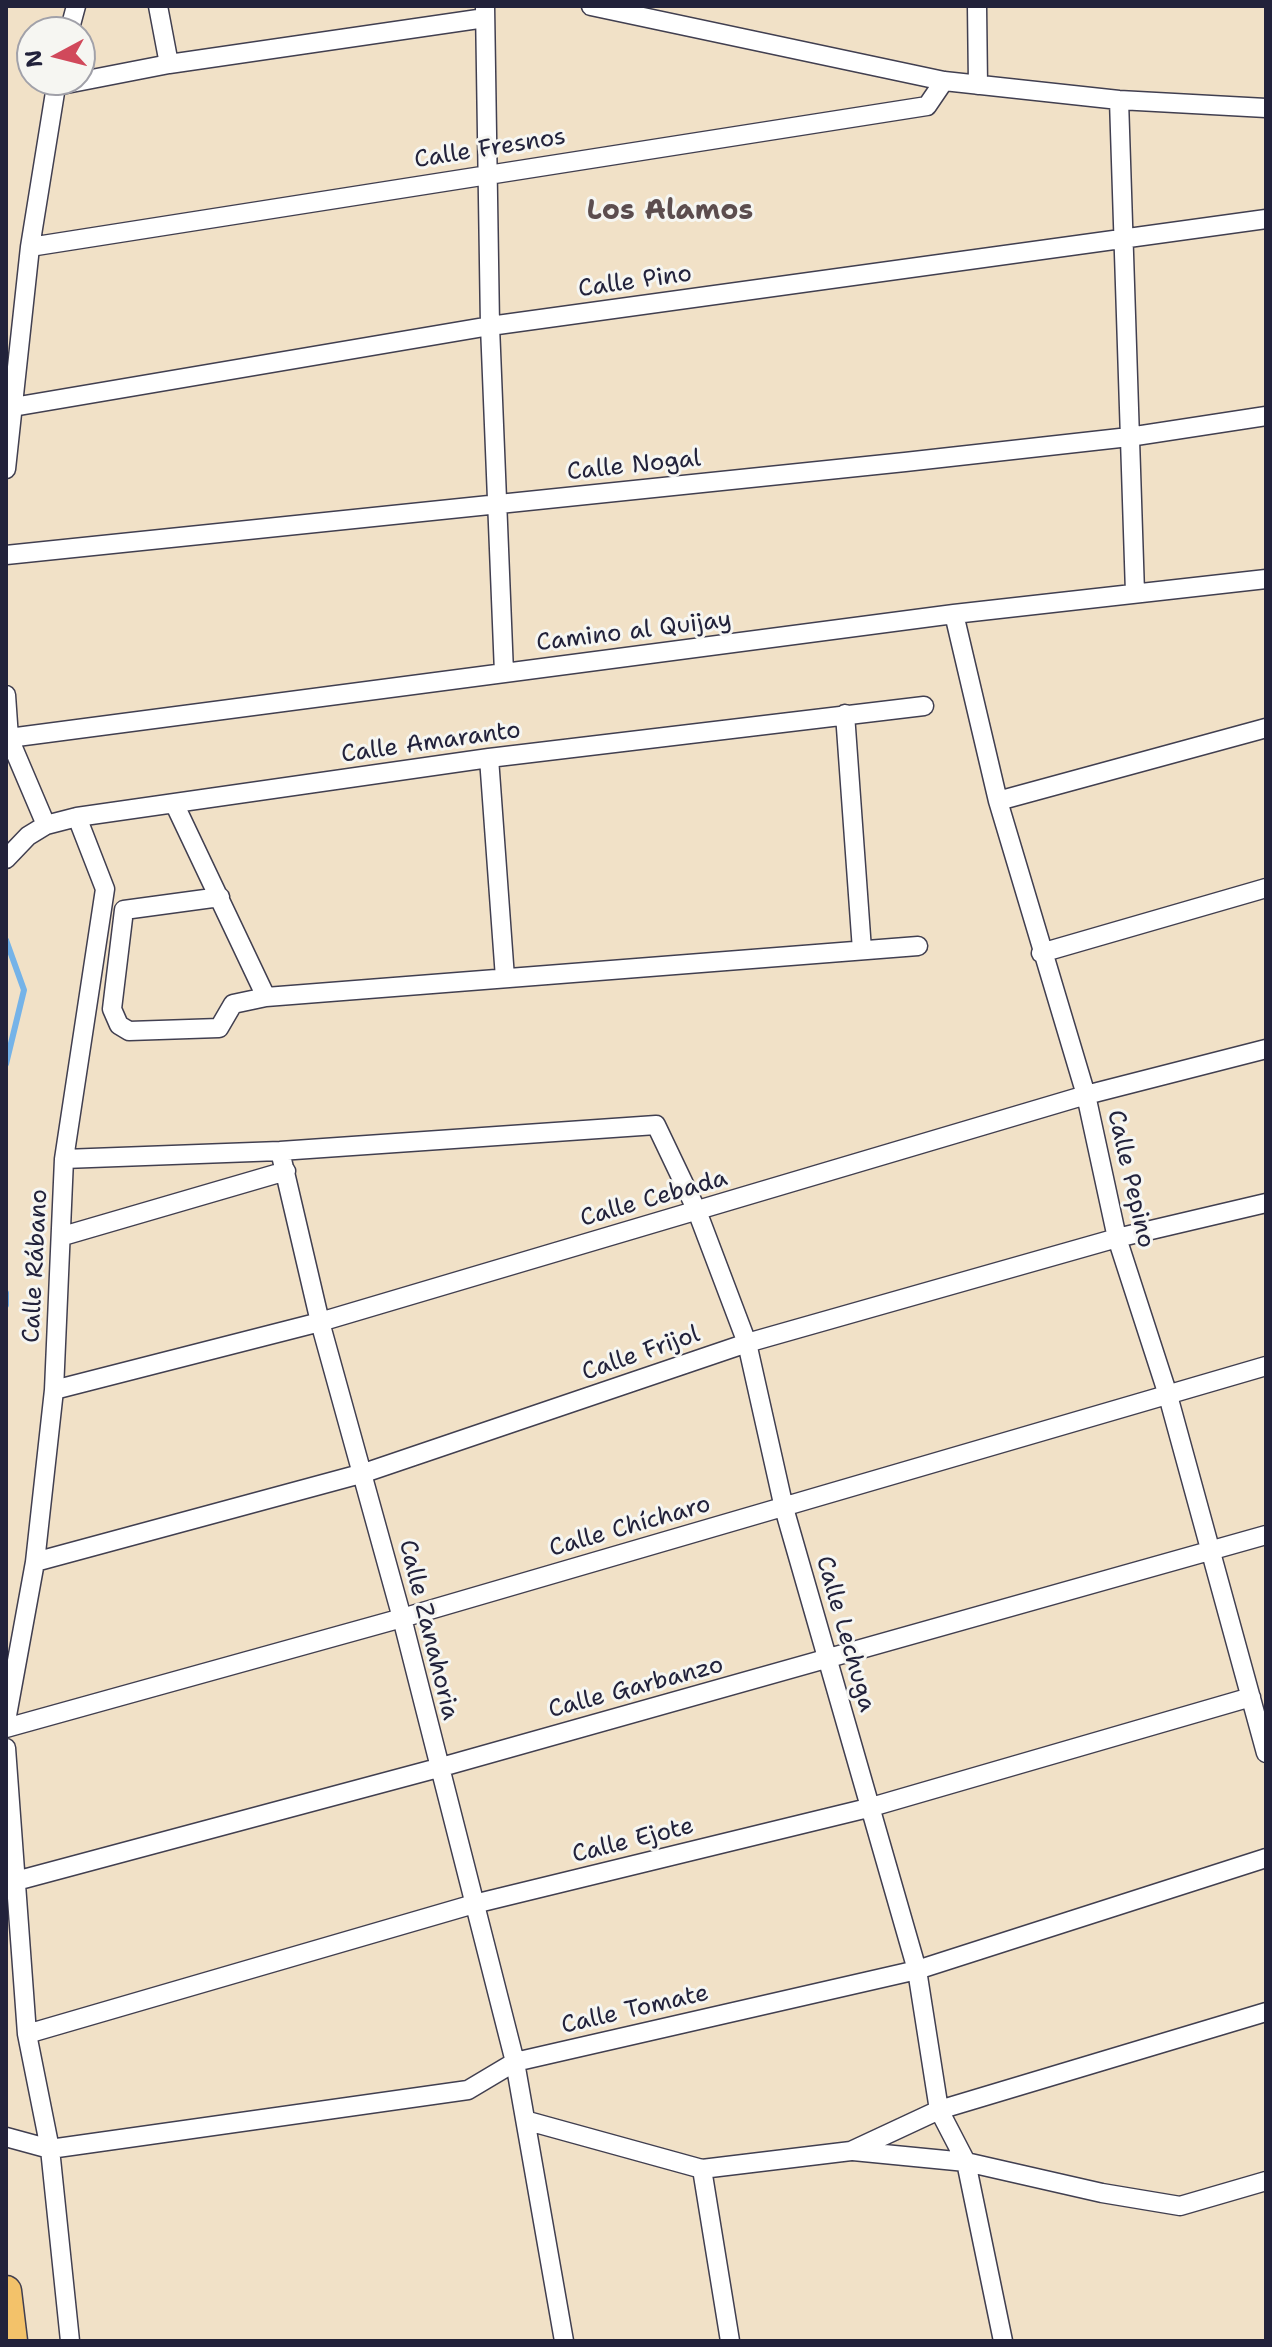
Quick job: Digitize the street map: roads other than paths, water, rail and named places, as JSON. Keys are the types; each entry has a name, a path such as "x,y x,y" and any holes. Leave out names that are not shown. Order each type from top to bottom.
{"main road":[{"path":"6,2291 12,2341"}],"street":[{"path":"158,6 169,64"},
{"path":"591,6 944,81 1119,100 1266,108"},
{"path":"977,6 978,85"},
{"path":"96,76 485,12 490,326 504,673"},
{"name":"Calle Fresnos","path":"30,247 927,106 944,81"},
{"path":"6,469 30,247 54,96"},
{"path":"1119,100 1135,593"},
{"name":"Calle Pino","path":"13,407 490,326 1266,219"},
{"name":"Calle Nogal","path":"6,555 1129,437 1266,416"},
{"name":"Camino al Quijay","path":"9,738 954,614 1266,579"},
{"name":"Calle Pepino","path":"954,614 998,801 1086,1095 1117,1238 1167,1392 1266,1753"},
{"path":"6,695 9,738 46,825"},
{"name":"Calle Amaranto","path":"6,859 28,836 46,825 77,817 489,758 924,706"},
{"path":"845,714 862,950"},
{"path":"998,801 1266,728"},
{"path":"489,758 505,978"},
{"path":"174,803 266,997"},
{"name":"Calle Rábano","path":"6,1721 35,1562 54,1390 64,1159 105,889 77,817"},
{"path":"1041,953 1266,888"},
{"path":"220,897 124,910 112,1009 119,1025 129,1031 219,1028 233,1004 266,997 918,946"},
{"name":"Calle Cebada","path":"54,1390 320,1322 1086,1095 1266,1049"},
{"name":"Calle Lechuga","path":"280,1151 656,1125 697,1211 747,1343 784,1508 917,1970 939,2110 966,2162 1003,2341"},
{"path":"64,1159 280,1151"},
{"name":"Calle Zanahoria","path":"280,1151 320,1322 364,1473 515,2062 528,2121 564,2341"},
{"path":"63,1236 286,1171"},
{"name":"Calle Frijol","path":"35,1562 364,1473 747,1343 1117,1238 1266,1203"},
{"name":"Calle Chícharo","path":"6,1728 402,1618 784,1508 1167,1392 1266,1366"},
{"name":"Calle Garbanzo","path":"11,1879 438,1768 1266,1535"},
{"name":"Calle Ejote","path":"27,2034 474,1904 868,1808 1251,1697"},
{"path":"6,1748 11,1879 27,2034 50,2149 70,2341"},
{"name":"Calle Tomate","path":"6,2137 50,2149 468,2090 515,2062 917,1970 1266,1858"},
{"path":"851,2151 939,2110 1266,2012"},
{"path":"528,2121 702,2169 851,2151 966,2162 1102,2193 1180,2206 1266,2181"},
{"path":"702,2169 730,2341"}],"waterway":[{"path":"6,940 24,990 6,1064"},
{"path":"6,1293 6,1305"}],"district":[{"name":"Los Alamos","path":"670,212"}]}
